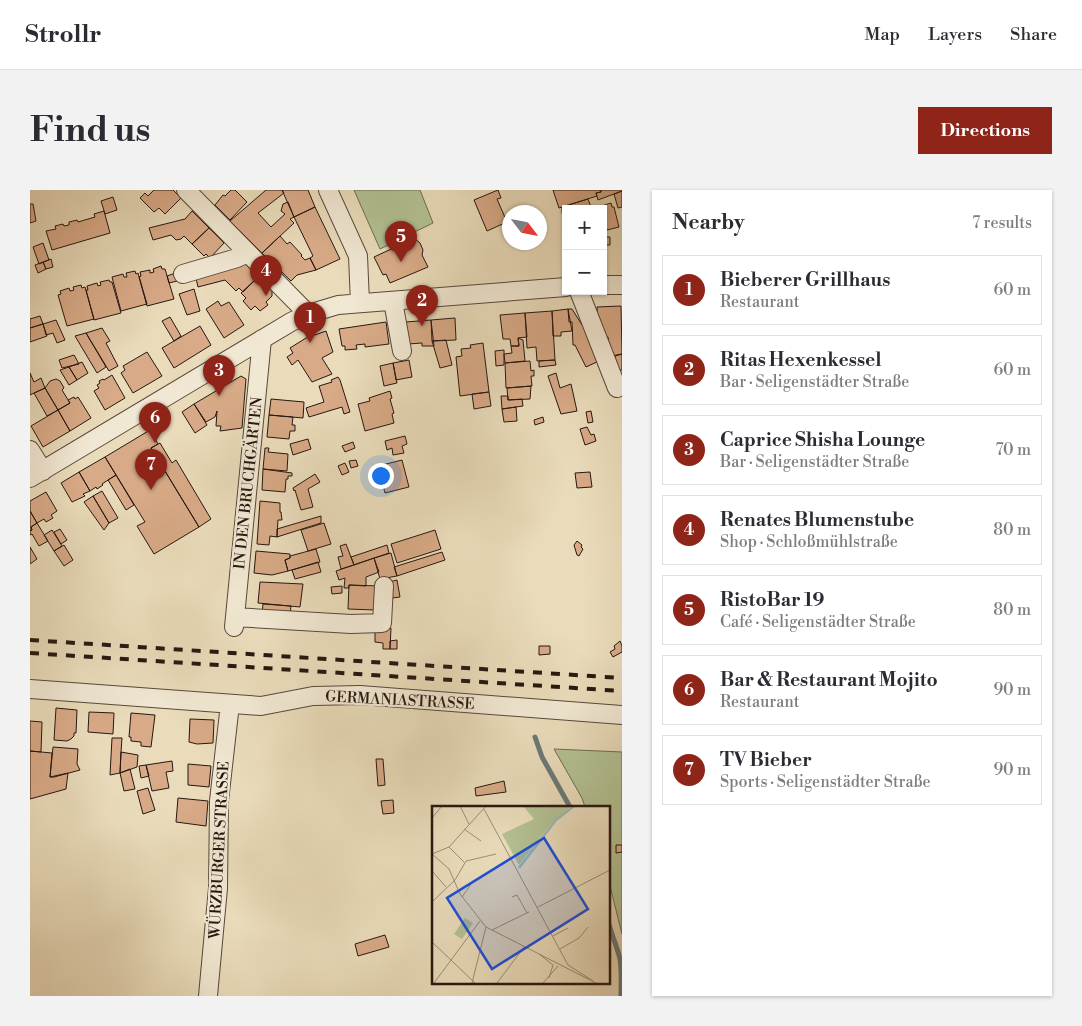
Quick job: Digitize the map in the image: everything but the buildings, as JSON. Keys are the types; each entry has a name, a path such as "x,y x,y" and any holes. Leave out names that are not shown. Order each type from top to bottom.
{"street":[{"path":"186,190 308,314"},
{"path":"328,190 358,256 360,303"},
{"path":"182,274 248,253"},
{"path":"607,285 622,285"},
{"path":"30,450 36,475 262,339 308,314 330,307 562,287"},
{"path":"581,295 618,388"},
{"path":"394,301 402,351"},
{"name":"IN DEN BRUCHGÄRTEN","path":"262,339 234,622 382,623 384,586"},
{"name":"GERMANIASTRASSE","path":"30,690 261,706 313,696 360,695 622,715"},
{"name":"WÜRZBURGER STRASSE","path":"208,996 218,888 219,801 230,704"}],"green space":[{"path":"354,190 420,190 433,223 380,249"},
{"path":"554,749 622,752 622,934 610,886 610,806 585,806"}],"waterway":[{"path":"535,737 542,757 569,806"},
{"path":"610,927 620,959 621,996"}],"railway":[{"path":"30,640 622,678"},
{"path":"30,653 622,691"}],"place":[{"name":"RistoBar 19","path":"401,262"},
{"name":"Renates Blumenstube","path":"266,296"},
{"name":"Ritas Hexenkessel","path":"422,326"},
{"name":"Bieberer Grillhaus","path":"310,343"},
{"name":"Caprice Shisha Lounge","path":"219,396"},
{"name":"Bar & Restaurant Mojito","path":"155,443"},
{"name":"TV Bieber","path":"151,490"}]}
